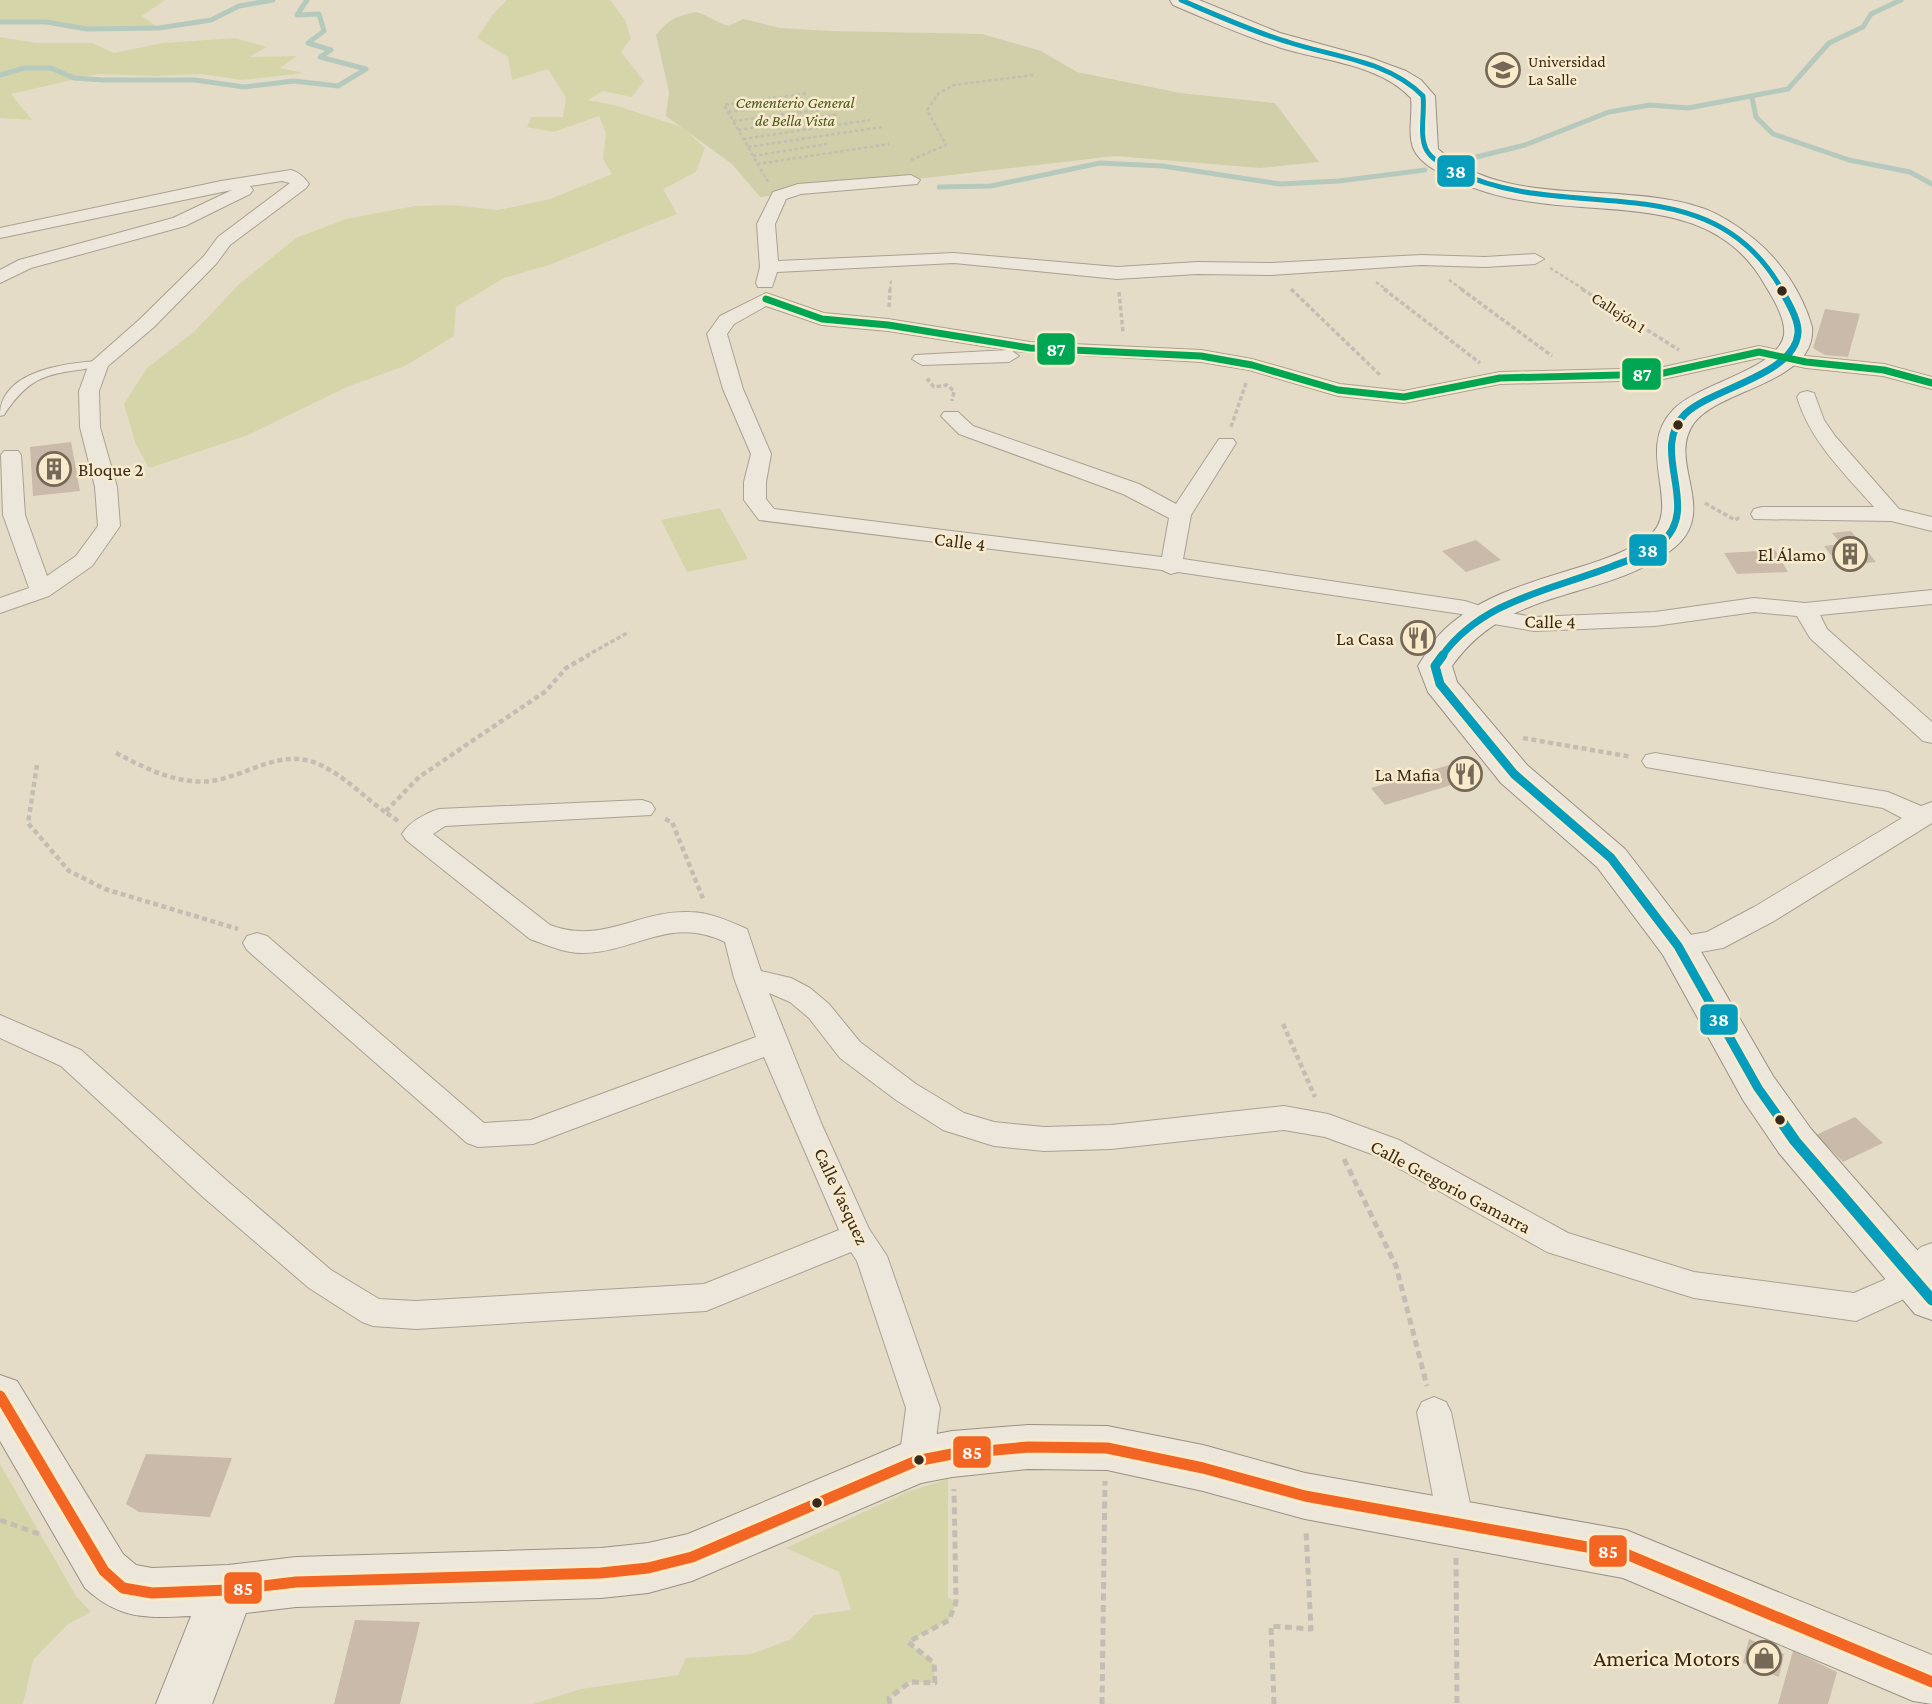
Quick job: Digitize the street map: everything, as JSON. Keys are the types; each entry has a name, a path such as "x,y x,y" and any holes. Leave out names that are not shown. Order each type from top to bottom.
{"main road":[{"path":"1181,0 1281,40 1364,64 1405,80 1423,96 1426,149 1443,164 1477,181 1534,195 1667,207 1691,213 1720,225 1757,255 1783,291 1796,322 1798,336 1788,357 1773,367 1706,398 1687,413 1674,431 1670,453 1680,507 1679,518 1671,533 1659,545 1607,569 1513,600 1462,632 1445,647 1435,666 1440,684 1514,774 1611,858 1678,946 1758,1088 1777,1116 1925,1278"},
{"path":"0,1396 104,1571 123,1588 152,1593 228,1590 296,1582 601,1573 648,1568 692,1557 934,1458 1028,1447 1107,1448 1203,1468 1305,1496 1626,1554 1932,1682"},
{"path":"184,1704 228,1590"}],"street":[{"path":"0,233 221,186 250,183 269,175 291,175 300,184 224,241 210,260 147,323 99,364 89,391 90,427 106,487 109,526 84,561 41,591 0,606"},
{"path":"766,299 765,276 769,267 766,224 779,196 798,189 911,180"},
{"path":"0,277 25,264 179,222 241,193 250,183"},
{"path":"769,267 954,258 1117,273 1198,268 1270,269 1421,260 1485,262 1535,259"},
{"path":"766,299 822,319 888,325 1030,348 1201,356 1252,365 1338,390 1404,397 1500,378 1659,374 1759,352 1806,362 1884,370 1932,383"},
{"path":"755,500 755,482 761,454 733,389 717,334 727,320 766,299"},
{"path":"922,359 1014,355 1030,348"},
{"path":"1807,397 1814,420 1827,440 1891,514"},
{"path":"951,416 966,430 1131,489 1180,515"},
{"path":"1171,566 1180,515 1226,443"},
{"path":"12,455 14,515 41,591"},
{"name":"Calle 4","path":"755,500 768,515 1248,574 1465,608 1488,616 1534,624 1655,619 1754,605 1805,610 1932,597"},
{"path":"1762,514 1891,514 1932,524"},
{"path":"1805,610 1818,633 1932,735"},
{"path":"1646,762 1888,800 1926,815"},
{"path":"415,834 439,818 642,809"},
{"path":"1678,946 1713,941 1764,914 1926,815"},
{"name":"Calle Vasquez","path":"415,834 540,932 559,941 579,944 611,940 654,925 687,921 716,925 737,936 748,978 773,1042 857,1236 871,1256 923,1408 934,1458"},
{"path":"257,943 478,1135 533,1132 773,1042"},
{"name":"Calle Gregorio Gamarra","path":"748,978 782,985 800,995 819,1011 850,1050 906,1092 954,1122 994,1134 1044,1139 1111,1137 1284,1118 1328,1126 1388,1147 1558,1243 1694,1285 1856,1307 1925,1278"},
{"path":"0,1026 71,1058 214,1188 320,1279 373,1312 416,1315 706,1297 857,1236"},
{"path":"1434,1412 1455,1522"}],"lane":[{"path":"0,413 12,391 29,379 64,368 99,364"}],"path":[{"path":"909,161 946,145 927,115 927,110 939,93 954,85 1034,75"},
{"path":"779,196 757,164 724,104 808,93"},
{"path":"728,112 813,102"},
{"path":"733,121 825,109"},
{"path":"738,130 839,114"},
{"path":"743,139 870,120"},
{"path":"748,147 882,127"},
{"path":"753,156 827,144"},
{"path":"757,164 889,144"},
{"path":"888,325 893,259"},
{"name":"Callejón 1","path":"1535,259 1703,366"},
{"path":"1421,260 1578,376"},
{"path":"1270,269 1404,397"},
{"path":"1117,273 1125,351"},
{"path":"1376,282 1500,378"},
{"path":"922,359 920,364 940,377 928,380 934,387 947,385 954,391 951,416"},
{"path":"1226,443 1252,365"},
{"path":"1704,503 1735,520"},
{"path":"385,812 419,777 546,691 566,668 629,632"},
{"path":"1521,738 1646,762"},
{"path":"116,753 157,774 194,783 218,780 264,763 293,759 312,762 415,834"},
{"path":"37,765 28,823 69,870 105,889 248,933 257,943"},
{"path":"642,809 672,822 693,878"},
{"path":"1283,1024 1328,1126 1396,1266 1434,1412"},
{"path":"1102,1704 1107,1448"},
{"path":"890,1704 889,1698 910,1682 935,1683 934,1663 908,1642 949,1620 956,1602 934,1458"},
{"path":"1274,1704 1271,1626 1311,1629 1305,1496"},
{"path":"0,1520 43,1535 48,1533"},
{"path":"1455,1522 1457,1704"}],"green space":[{"path":"0,0 165,0 142,16 159,28 139,29 0,22"},
{"path":"507,0 610,0 625,20 631,38 621,52 644,81 632,97 603,91 588,100 614,105 682,127 705,148 696,172 663,189 677,214 549,265 504,278 456,307 454,336 407,365 347,387 248,435 149,468 136,445 124,404 147,368 195,331 238,285 296,238 346,219 415,206 453,205 498,210 550,199 612,174 603,159 606,133 599,116 554,132 527,127 531,117 563,117 566,98 548,69 512,80 508,57 477,38 494,13"},
{"name":"Cementerio General de Bella Vista","path":"696,12 729,26 743,19 780,28 982,34 1041,51 1077,72 1180,93 1275,103 1319,162 1260,168 1115,156 760,197 732,164 666,116 669,92 656,35 674,19"},
{"path":"0,37 36,43 92,43 114,53 163,43 235,38 267,47 249,57 297,56 280,68 304,73 242,80 200,74 98,74 11,94 32,120 0,118"},
{"path":"720,508 748,559 687,572 661,520"},
{"path":"0,1464 76,1596 91,1612 68,1624 33,1660 23,1704 0,1704"},
{"path":"948,1479 948,1597 956,1602 949,1620 908,1642 934,1663 935,1683 910,1682 889,1698 890,1704 533,1704 581,1689 678,1675 686,1658 751,1654 791,1639 814,1615 851,1610 839,1572 786,1548 907,1492"}],"building":[{"path":"1825,309 1860,314 1848,357 1825,355 1813,348"},
{"name":"Bloque 2","path":"71,442 80,491 33,496 30,447"},
{"name":"El Álamo","path":"1851,531 1876,562 1839,566 1824,546 1841,544 1832,533"},
{"path":"1476,540 1501,560 1466,572 1442,551"},
{"path":"1775,550 1788,572 1737,574 1724,553"},
{"path":"1466,760 1481,776 1385,805 1371,788"},
{"path":"1855,1117 1883,1143 1843,1162 1816,1135"},
{"path":"146,1454 232,1458 210,1517 139,1512 126,1504"},
{"path":"355,1620 420,1622 400,1704 334,1704"},
{"name":"America Motors","path":"1749,1639 1784,1654 1779,1677 1743,1663"},
{"path":"1793,1651 1837,1672 1828,1704 1778,1704"}],"waterway":[{"path":"0,22 46,22 87,29 159,28 211,20 239,6 273,0"},
{"path":"0,75 24,68 51,68 74,78 102,80 195,80 244,87 294,81 338,86 366,69 320,57 331,50 308,43 324,31 319,14 297,15 307,0"},
{"path":"1448,164 1525,145 1609,112 1650,105 1688,108 1788,89 1829,43 1863,27 1871,14 1901,0"},
{"path":"1752,97 1756,117 1773,134 1849,160 1910,172 1932,184"},
{"path":"939,187 991,186 1100,163 1163,166 1280,184 1339,181 1425,170"}],"transit line":[{"name":"38","path":"1181,0 1273,37 1380,68 1413,85 1423,96 1423,136 1427,152 1440,163 1474,180 1534,195 1627,202 1697,215 1736,237 1762,261 1777,282 1798,327 1792,351 1761,374 1719,392 1683,416 1673,433 1671,448 1678,508 1677,521 1670,534 1658,545 1631,560 1536,592 1478,620 1454,640 1435,666 1440,684 1514,774 1611,858 1678,946 1758,1088 1795,1141 1932,1300"},
{"name":"87","path":"766,299 822,319 888,325 1030,348 1201,356 1252,365 1338,390 1404,397 1500,378 1659,374 1759,352 1806,362 1884,370 1932,383"},
{"name":"85","path":"0,1396 104,1571 123,1588 152,1593 228,1590 296,1582 601,1573 648,1568 692,1557 916,1461 952,1454 1028,1447 1107,1448 1203,1468 1305,1496 1626,1554 1932,1682"}],"place":[{"name":"Universidad La Salle","path":"1503,70"},
{"name":"Bloque 2","path":"54,469"},
{"name":"El Álamo","path":"1850,554"},
{"name":"La Casa","path":"1418,638"},
{"name":"La Mafia","path":"1465,774"},
{"name":"America Motors","path":"1764,1658"}]}
